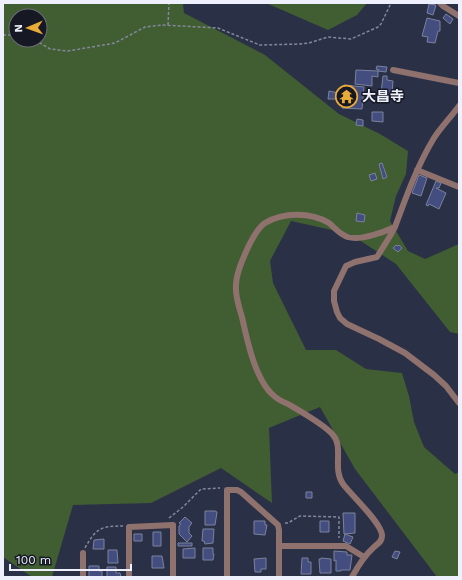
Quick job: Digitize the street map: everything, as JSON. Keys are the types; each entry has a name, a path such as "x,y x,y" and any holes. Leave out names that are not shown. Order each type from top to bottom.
{"street":[{"path":"440,3 459,16"},
{"path":"393,70 459,83"},
{"path":"459,106 436,135 417,170 395,227 377,257 355,262 346,266 335,287 335,308 340,318 344,322 405,353 442,382 459,403"},
{"path":"417,170 459,187"},
{"path":"352,577 364,557 381,541 381,530 366,510 342,483 337,467 337,443 334,435 273,396 262,382 247,342 237,298 237,275 244,256 258,230 264,224 272,220 300,214 316,217 330,224 337,231 348,237 359,237 378,233 395,227"},
{"path":"227,577 227,490 237,490 241,492 278,525 279,577"},
{"path":"129,577 129,527 173,525 173,577"},
{"path":"279,546 348,546 364,557"},
{"path":"82,553 83,577"}],"path":[{"path":"168,26 169,3"},
{"path":"48,48 68,52 115,43 145,27 168,26 218,28 260,45 309,43 328,37 351,38 378,27 381,24 390,3"},
{"path":"164,526 169,518 183,507 201,489 224,488 227,490"},
{"path":"278,525 288,523 300,516 338,517 339,546"},
{"path":"82,553 91,537 100,528 108,526 129,527"}],"green space":[{"path":"3,3 183,3 184,13 265,55 339,114 380,134 408,151 406,174 396,196 390,221 408,251 425,259 459,244 459,334 450,332 396,264 350,234 291,221 270,261 273,283 306,350 336,350 366,369 402,373 409,396 414,422 424,447 455,474 459,472 459,577 437,577 355,469 320,407 269,428 272,503 221,468 151,503 73,505 52,577 32,577 3,557"},
{"path":"266,3 367,3 357,15 328,30"}],"building":[{"path":"429,4 436,5 433,15 427,13"},
{"path":"446,14 453,19 450,24 443,18"},
{"path":"427,18 440,21 440,31 438,31 435,43 427,42 428,37 422,36"},
{"path":"377,66 387,67 386,72 378,71 379,70 376,69"},
{"path":"356,70 378,71 378,77 372,76 372,86 355,84"},
{"path":"383,76 387,76 387,80 393,81 392,94 381,93"},
{"name":"大昌寺","path":"344,85 364,87 362,109 342,108 342,99 328,99 329,91 343,94"},
{"path":"372,112 383,112 383,122 372,121"},
{"path":"357,119 363,120 363,126 356,125"},
{"path":"382,163 387,177 383,179 379,164"},
{"path":"375,173 377,179 371,181 369,175"},
{"path":"419,175 427,178 421,196 412,193"},
{"path":"436,181 441,183 439,188 436,188 446,193 439,209 429,204 428,206 426,205"},
{"path":"357,213 365,215 364,222 356,221"},
{"path":"396,245 399,245 402,248 398,252 393,248"},
{"path":"306,492 312,492 312,498 306,498"},
{"path":"205,511 217,512 215,525 205,525"},
{"path":"343,513 355,513 355,533 344,534"},
{"path":"185,517 192,523 189,527 189,533 192,536 187,542 179,534 179,526 181,524 179,523"},
{"path":"254,521 265,521 265,525 267,525 265,535 254,534"},
{"path":"320,521 329,521 329,532 320,532"},
{"path":"203,529 214,529 213,543 205,544 204,541 202,541"},
{"path":"153,532 161,532 161,546 153,546"},
{"path":"134,534 142,534 142,541 134,541"},
{"path":"345,534 353,537 350,544 343,541"},
{"path":"104,539 104,549 93,549 94,540"},
{"path":"178,543 192,543 192,546 178,546"},
{"path":"195,548 195,558 183,558 183,549"},
{"path":"203,548 213,548 213,560 203,560"},
{"path":"108,550 117,550 118,563 108,563"},
{"path":"334,551 347,552 347,555 352,555 350,570 336,571"},
{"path":"395,551 400,552 397,559 392,557"},
{"path":"152,556 162,556 164,568 152,568"},
{"path":"266,558 266,569 261,569 261,572 255,572 254,559"},
{"path":"302,558 308,558 308,562 311,562 311,574 301,574"},
{"path":"319,559 331,559 331,573 320,573"},
{"path":"89,566 99,566 99,571 102,571 102,577 89,577"},
{"path":"107,567 116,567 116,573 120,573 121,577 107,577"}],"place":[{"name":"大昌寺","path":"346,96"}]}
